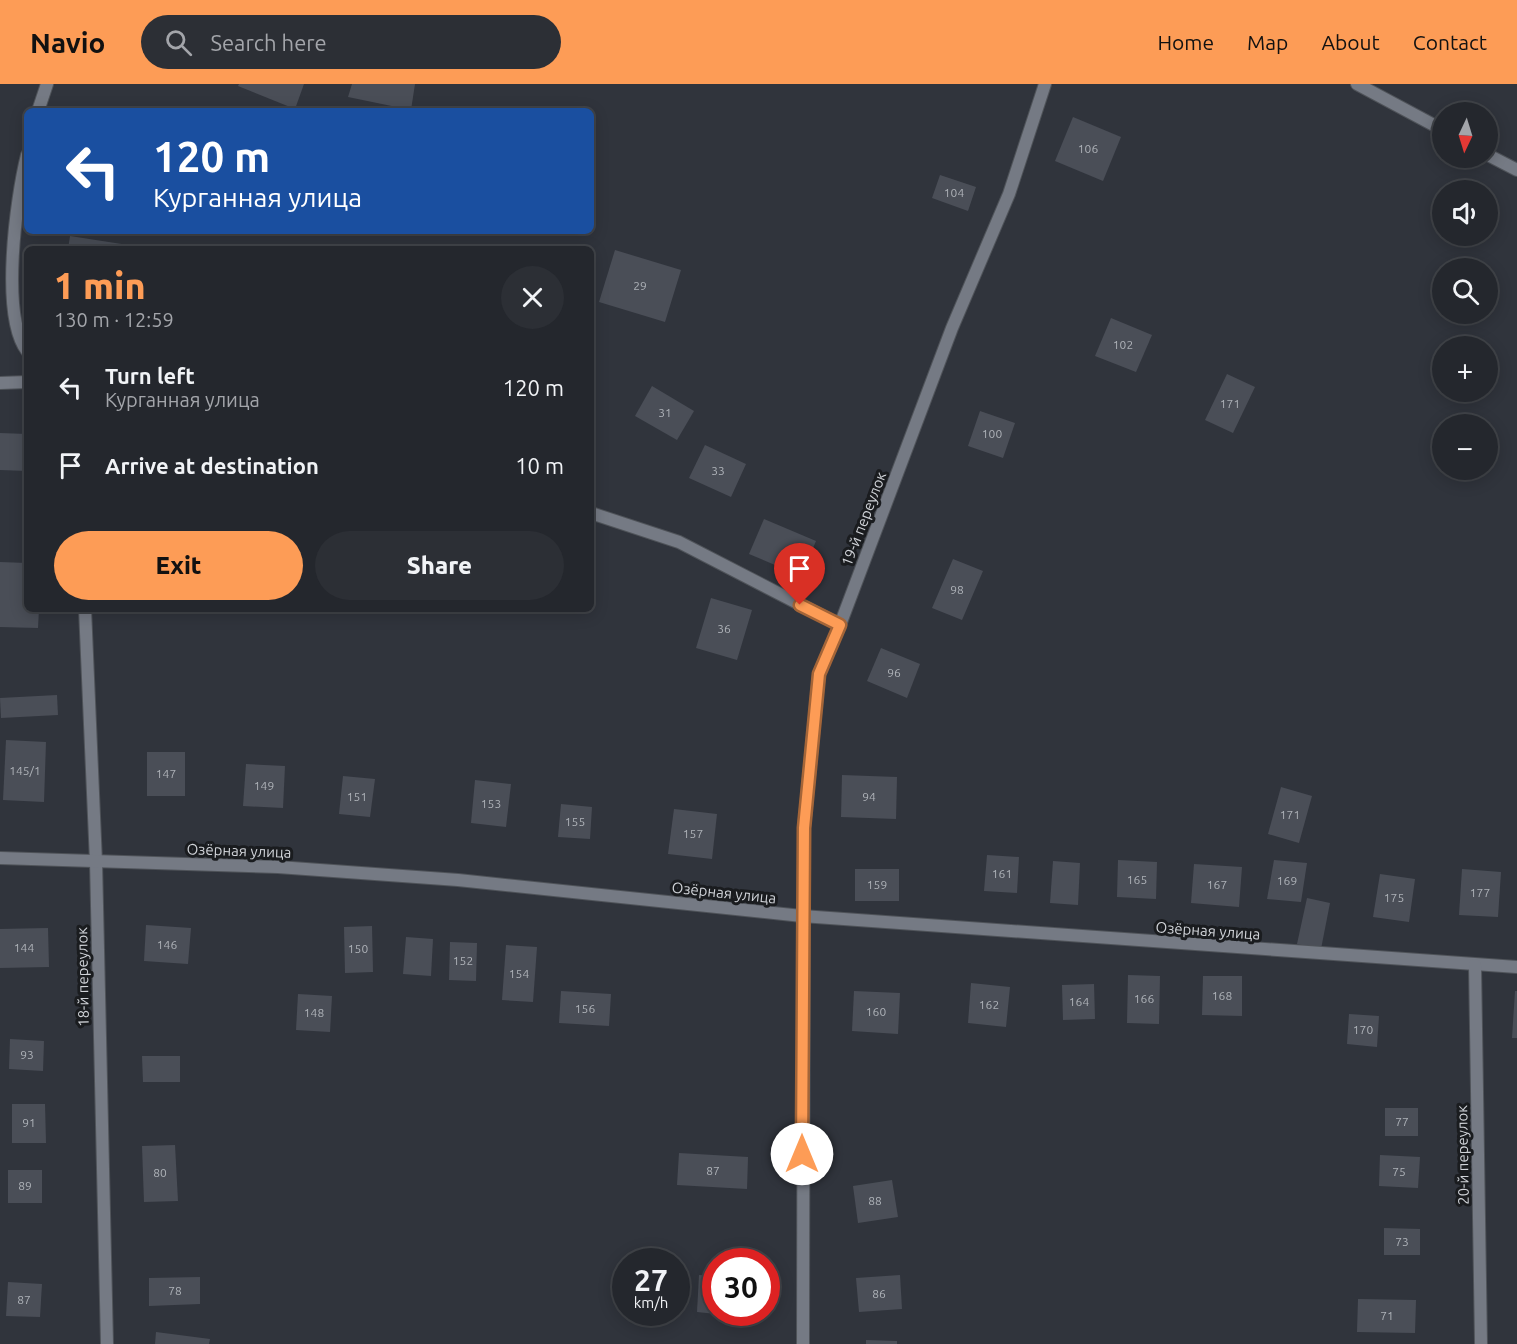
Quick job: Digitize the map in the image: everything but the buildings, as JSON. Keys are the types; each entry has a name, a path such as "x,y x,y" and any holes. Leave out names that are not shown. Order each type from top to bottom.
{"street":[{"path":"39,108 47,84"},
{"name":"19-й переулок","path":"803,1344 802,916 804,828 819,674 840,625 952,328 1009,194 1045,84"},
{"path":"1357,84 1432,124"},
{"path":"1498,160 1517,170"},
{"path":"24,166 18,189 9,264 12,306 18,342 24,348"},
{"path":"0,383 24,382"},
{"path":"594,514 679,542 840,625"},
{"name":"18-й переулок","path":"85,612 96,862 107,1344"},
{"name":"Озёрная улица","path":"0,858 278,867 447,879 802,916 1517,967"},
{"name":"20-й переулок","path":"1475,965 1480,1344"}],"route":[{"path":"800,605 840,625 819,674 804,828 802,1154"}]}
